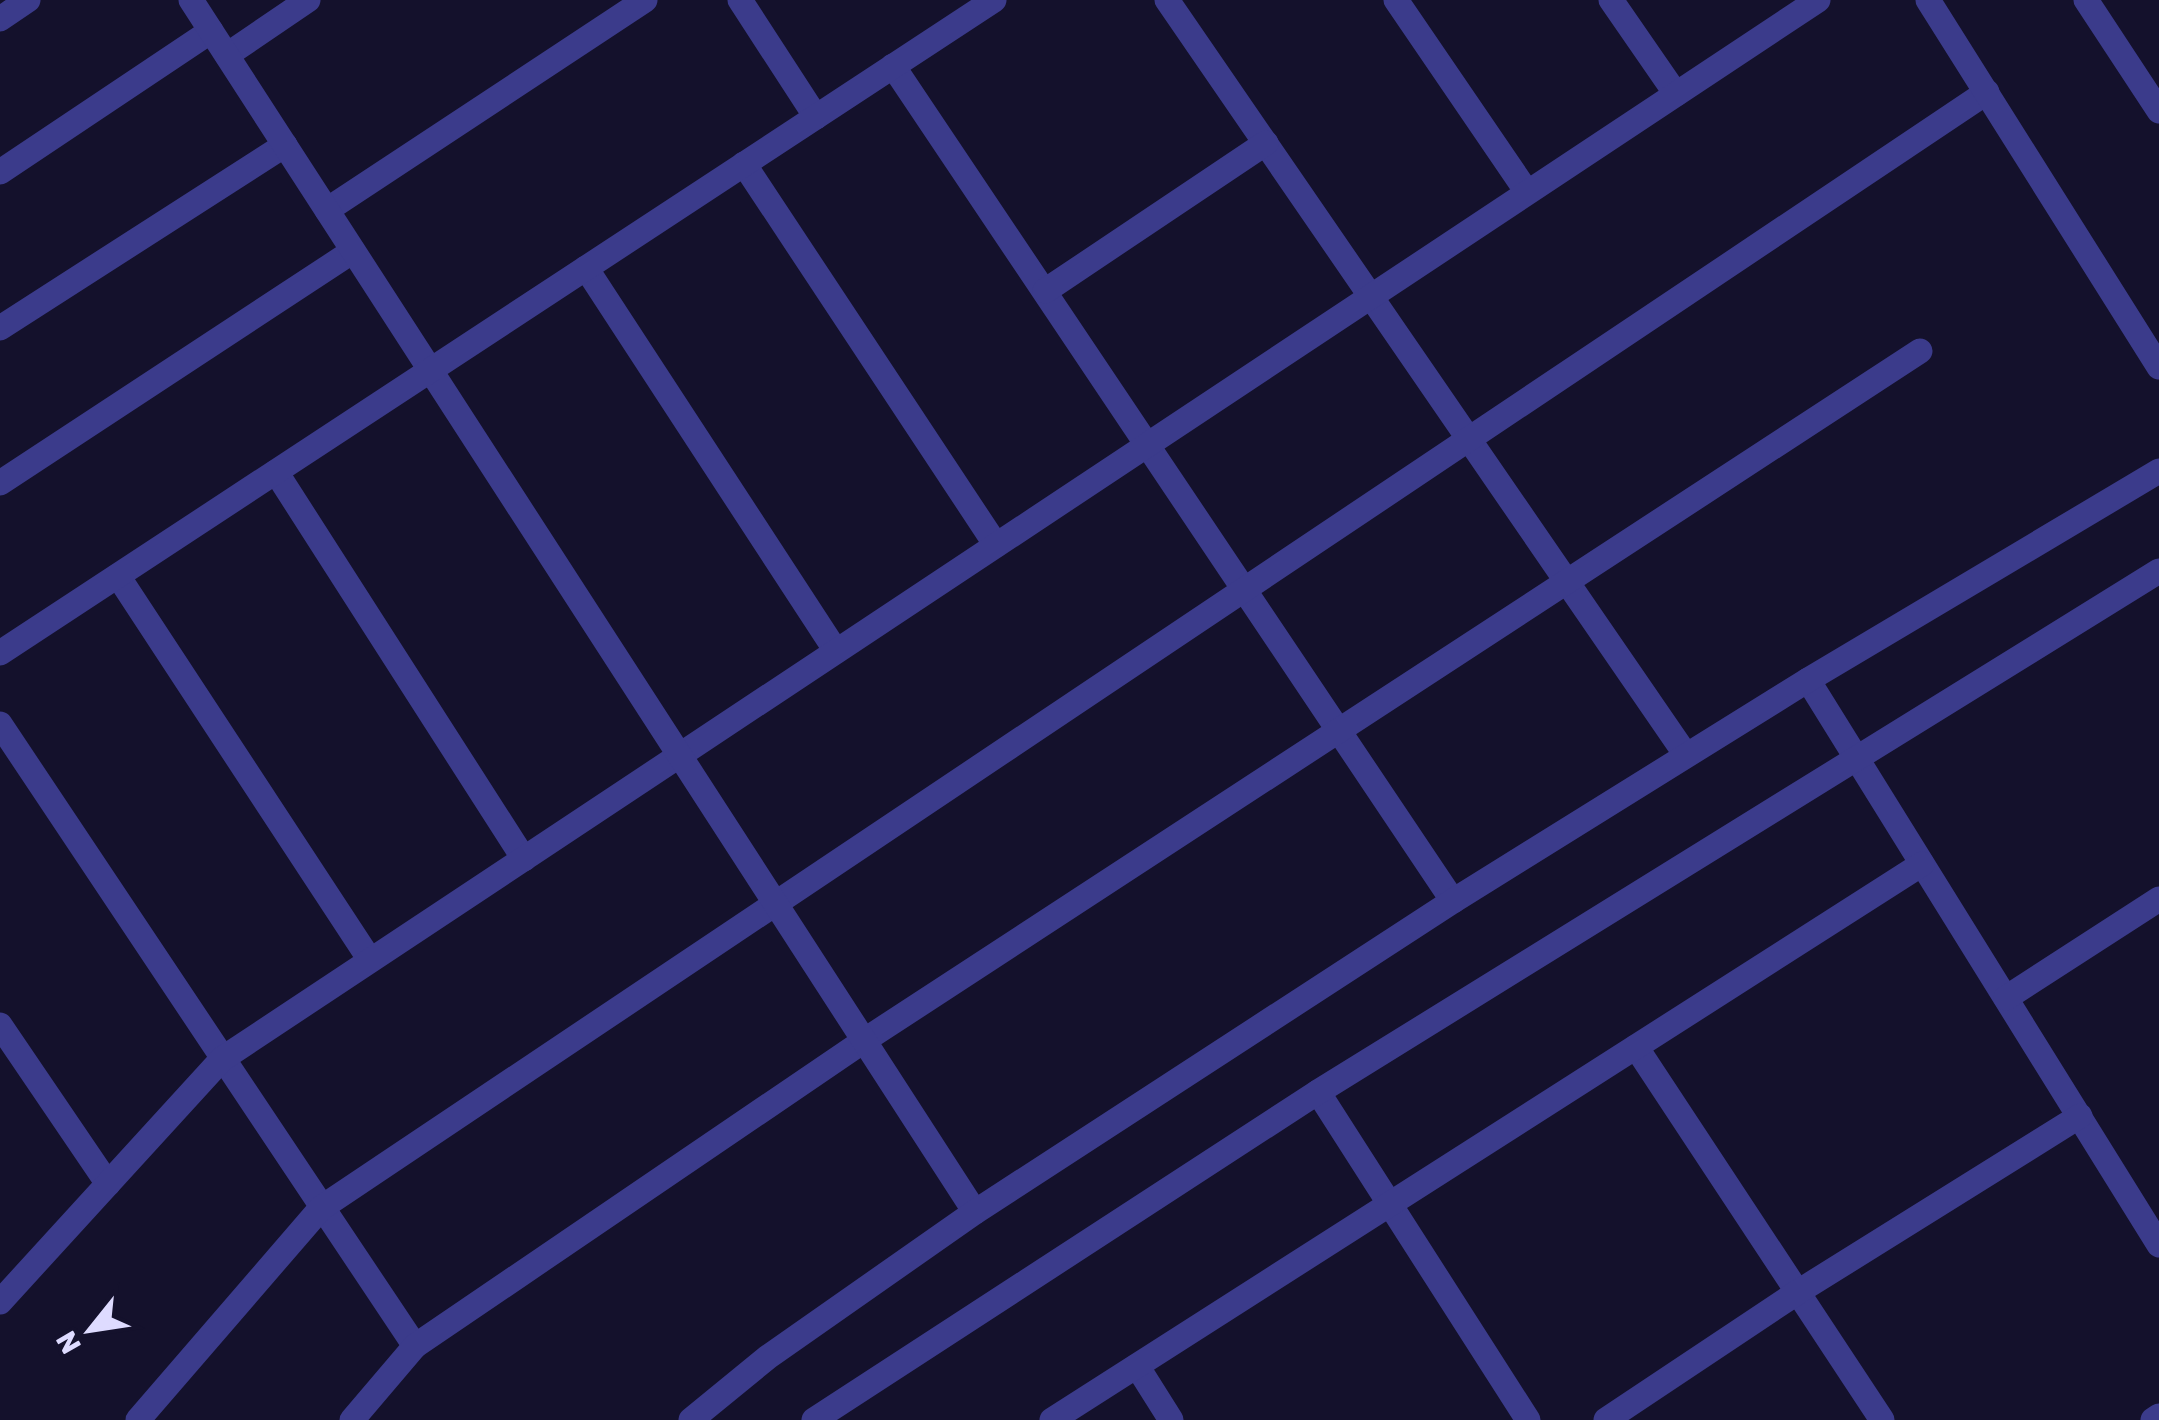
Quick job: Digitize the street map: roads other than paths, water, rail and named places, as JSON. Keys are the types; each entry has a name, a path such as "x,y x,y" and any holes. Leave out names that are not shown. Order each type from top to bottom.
{"street":[{"path":"0,18 28,0"},
{"path":"191,0 975,1212"},
{"path":"227,55 308,0"},
{"path":"327,210 645,0"},
{"path":"740,0 816,117"},
{"path":"0,653 994,0"},
{"path":"1167,0 1686,755"},
{"path":"1396,0 1528,192"},
{"path":"1611,0 1676,94"},
{"path":"0,1302 222,1059 1818,0"},
{"path":"1928,0 2159,368"},
{"path":"2086,0 2159,111"},
{"path":"0,172 211,31"},
{"path":"893,66 1454,901"},
{"path":"138,1420 322,1208 1987,92"},
{"path":"1044,291 1266,143"},
{"path":"0,328 285,145"},
{"path":"744,164 996,545"},
{"path":"0,482 353,251"},
{"path":"586,268 836,651"},
{"path":"352,1420 415,1346 864,1040 1920,350"},
{"path":"691,1420 768,1357 975,1212 1454,901 1808,680 2159,471"},
{"path":"276,472 524,858"},
{"path":"814,1420 1318,1092 2159,572"},
{"path":"118,576 370,960"},
{"path":"1808,680 2159,1245"},
{"path":"0,724 415,1346"},
{"path":"1052,1420 1922,864"},
{"path":"2006,998 2159,899"},
{"path":"0,1024 108,1184"},
{"path":"1636,1047 1882,1420"},
{"path":"1318,1092 1528,1420"},
{"path":"1606,1420 1798,1292 2080,1116"},
{"path":"1137,1366 1170,1420"}]}
